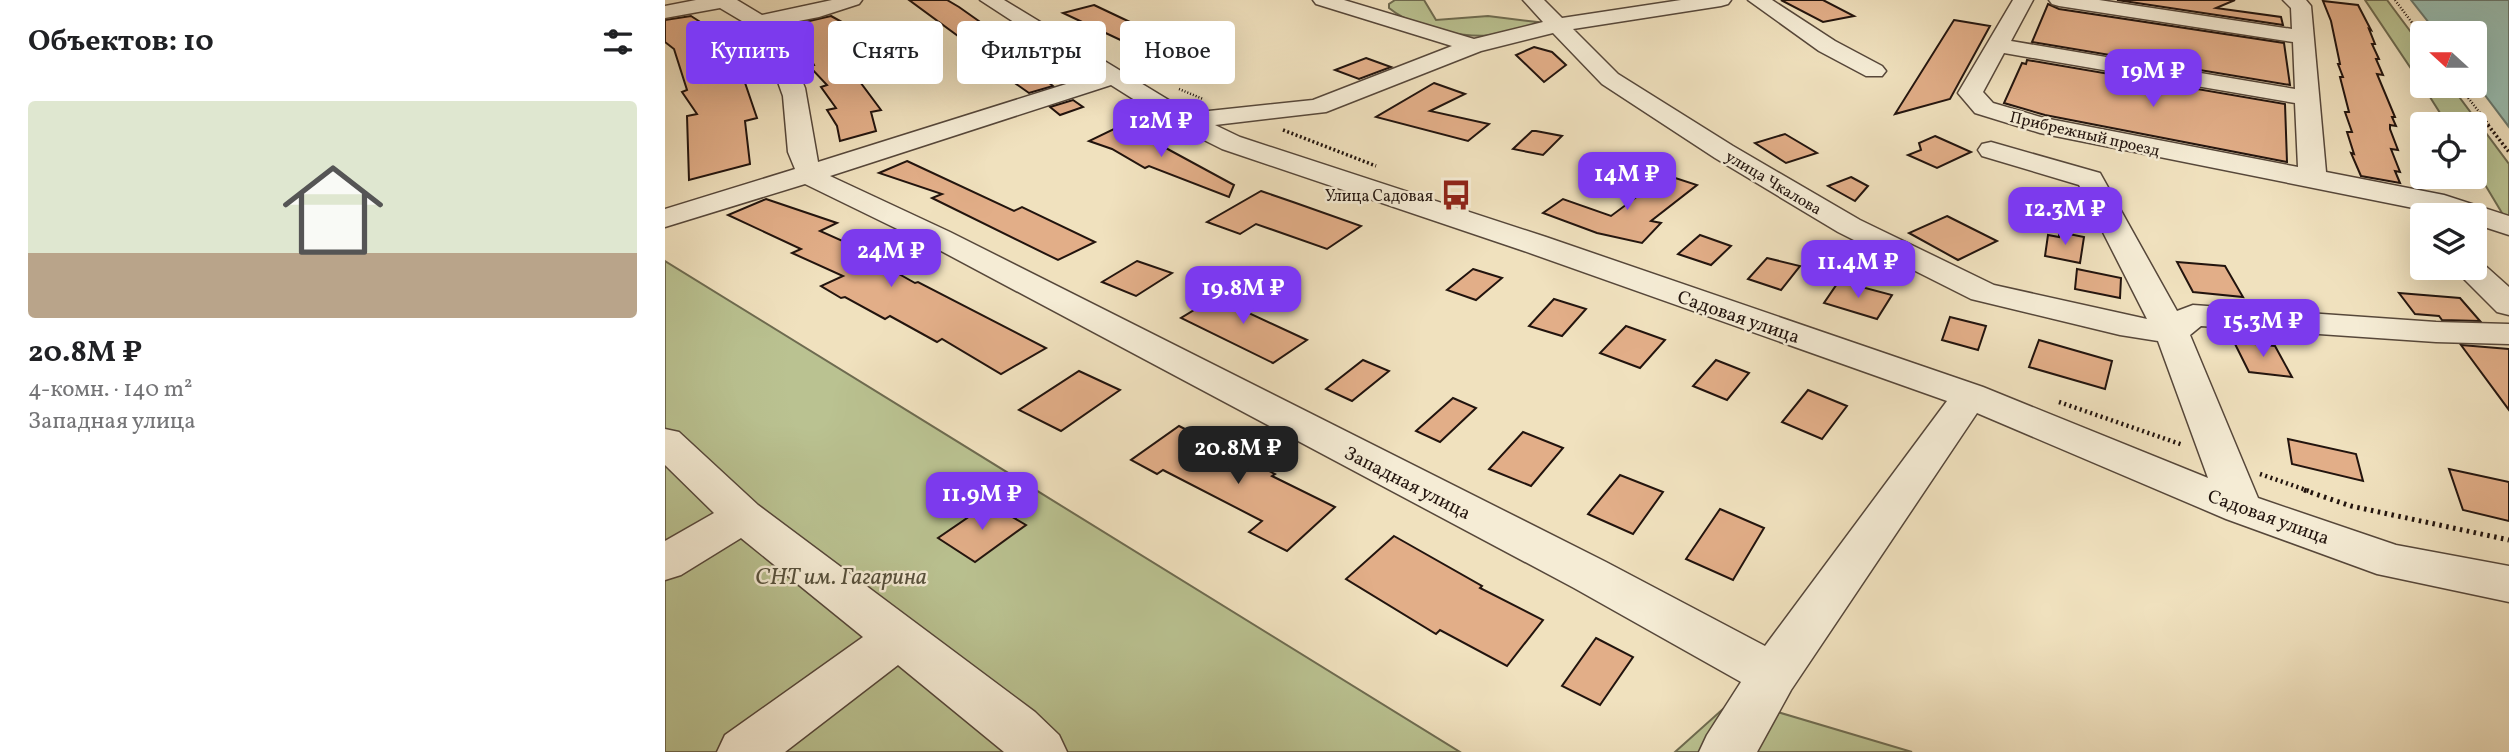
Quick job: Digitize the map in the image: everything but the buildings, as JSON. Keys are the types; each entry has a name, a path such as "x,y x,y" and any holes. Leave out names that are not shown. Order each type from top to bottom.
{"street":[{"path":"764,21 819,11 852,0"},
{"name":"Садовая улица","path":"990,0 1185,121 1231,143 1535,244 1970,396 2241,508 2393,562 2509,584"},
{"path":"1323,0 1473,46"},
{"name":"улица Чкалова","path":"1533,0 1610,79 1724,152 1849,226 1983,292 2120,325 2172,333"},
{"path":"1185,121 1317,107 1473,46 1558,25 1721,0"},
{"path":"1758,0 1827,46 1874,71"},
{"name":"Прибрежный проезд","path":"2023,0 1970,93 1984,108 2041,125 2134,146 2444,204 2509,226"},
{"path":"2059,0 2303,37"},
{"path":"2293,0 2301,6 2312,178"},
{"path":"665,12 722,1 756,21"},
{"path":"1997,45 2307,98"},
{"path":"665,218 1007,113 1113,77"},
{"path":"791,84 796,96 799,148 810,174"},
{"path":"1991,150 2090,179 2172,333 2241,508"},
{"name":"Западная улица","path":"810,174 819,182 939,238 1590,575 1773,675"},
{"path":"2482,280 2509,305"},
{"path":"2172,333 2193,315 2436,332 2509,334"},
{"path":"1733,751 1773,675 1970,396"},
{"path":"665,442 743,516 1016,729 1040,752"},
{"path":"665,563 743,516"},
{"path":"744,752 899,637"}],"path":[{"path":"2395,0 2411,21"},
{"path":"2468,98 2509,152"}],"green space":[{"path":"1395,0 1424,0 1436,20 1488,16 1537,22 1521,30 1483,36 1441,31 1421,25 1389,8 1389,4"},
{"path":"2365,0 2387,0 2410,31 2410,67"},
{"path":"2431,98 2460,98 2470,112 2439,112"},
{"path":"2487,134 2509,164 2509,220 2505,218 2487,188"},
{"name":"СНТ им. Гагарина","path":"665,261 1460,752 665,752"},
{"path":"1734,699 1912,752 1675,752"}],"water":[{"path":"2411,0 2509,0 2509,127 2487,98 2487,21 2428,21"}],"place":[{"name":"Улица Садовая","path":"1456,195"}]}
